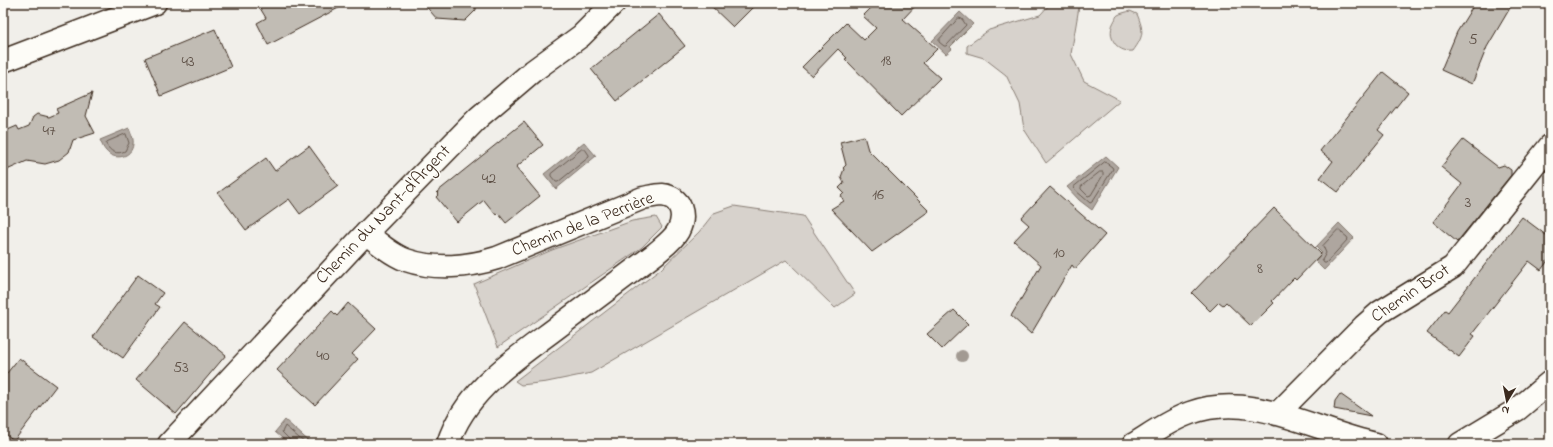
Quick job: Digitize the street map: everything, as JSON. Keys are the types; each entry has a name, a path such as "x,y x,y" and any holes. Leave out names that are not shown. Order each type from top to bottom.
{"street":[{"path":"3,61 155,3"},
{"name":"Chemin du Nant-d'Argent","path":"169,444 366,232 480,117 533,72 581,36 614,3"},
{"name":"Chemin Brot","path":"1277,414 1364,326 1380,312 1453,267 1550,146"},
{"name":"Chemin de la Perrière","path":"366,232 389,250 406,259 423,264 466,265 481,263 497,258 643,198 668,196 681,208 682,213 680,223 674,236 655,254 512,362 485,385 459,420 448,444"},
{"path":"1460,444 1518,409 1550,382"},
{"path":"1134,444 1181,416 1207,408 1238,407 1253,408 1277,414 1376,444"}],"shaded area":[{"path":"1051,3 1084,3 1079,7 1071,54 1084,81 1120,100 1046,163 1024,129 1020,104 1006,75 984,58 967,53 967,46 989,30 1040,15"},
{"path":"1130,11 1137,14 1142,33 1133,51 1127,51 1117,46 1112,37 1111,31 1117,16"},
{"path":"734,206 803,216 855,294 835,308 786,260 591,373 547,382 521,385 515,381 661,269 699,232 714,213"},
{"path":"656,217 662,227 641,248 498,347 474,284 552,250 632,221"}],"water":[{"path":"960,12 973,24 950,47 952,49 946,54 932,41"},
{"path":"129,128 133,142 132,149 126,155 118,157 109,154 104,149 100,140"},
{"path":"584,142 596,156 556,189 544,174"},
{"path":"1106,156 1118,167 1092,210 1079,200 1067,187"},
{"path":"1339,223 1354,238 1324,270 1315,261 1322,253 1316,247"},
{"path":"285,420 312,444 289,444 275,432"}],"building":[{"path":"257,3 281,3 284,8 295,3 348,3 268,45 257,23 266,18"},
{"path":"423,3 478,3 476,5 476,10 465,21 437,19"},
{"path":"708,3 757,3 733,27"},
{"path":"876,3 918,3 903,19 937,49 923,63 940,78 901,116 845,59 847,58 838,49 812,76 802,67 846,23 864,40 876,28 863,16"},
{"path":"1475,3 1513,3 1487,47 1472,84 1441,70 1457,32"},
{"path":"659,14 685,46 617,101 591,69"},
{"path":"215,29 231,67 161,96 145,58"},
{"path":"1383,72 1408,92 1378,130 1384,135 1338,192 1320,178 1333,161 1320,151"},
{"path":"92,93 86,116 95,133 73,140 69,152 59,160 45,164 27,161 7,170 3,160 3,132 17,126 19,130 29,126 33,117 37,114 49,117 58,113 56,109"},
{"path":"524,122 543,145 516,167 540,196 506,223 498,213 496,215 484,200 457,222 436,197 439,194 437,192"},
{"path":"864,136 868,150 929,211 872,252 831,209 844,201 841,196 844,193 839,188 844,183 841,177 843,168 846,165 840,142"},
{"path":"1463,140 1498,167 1504,165 1511,170 1511,175 1457,242 1433,222 1462,184 1441,167"},
{"path":"309,146 338,186 300,214 289,199 246,230 218,193 266,158 275,171"},
{"path":"1050,187 1105,235 1075,269 1072,265 1031,334 1011,316 1041,265 1014,241 1029,225 1021,218"},
{"path":"1274,208 1321,254 1296,280 1294,278 1291,281 1272,301 1274,303 1251,326 1226,302 1223,305 1219,302 1210,311 1192,293"},
{"path":"1522,217 1550,238 1550,258 1541,270 1529,261 1472,334 1475,336 1459,357 1427,333 1445,310 1448,312"},
{"path":"138,275 163,293 155,304 160,307 123,358 93,337"},
{"path":"348,303 376,329 352,354 358,359 315,405 277,370 332,311 337,316"},
{"path":"954,310 968,324 942,349 927,334"},
{"path":"185,322 226,355 176,414 136,380"},
{"path":"19,358 56,386 14,441 3,433 3,378"},
{"path":"1340,394 1371,416 1334,409 1335,401"}]}
